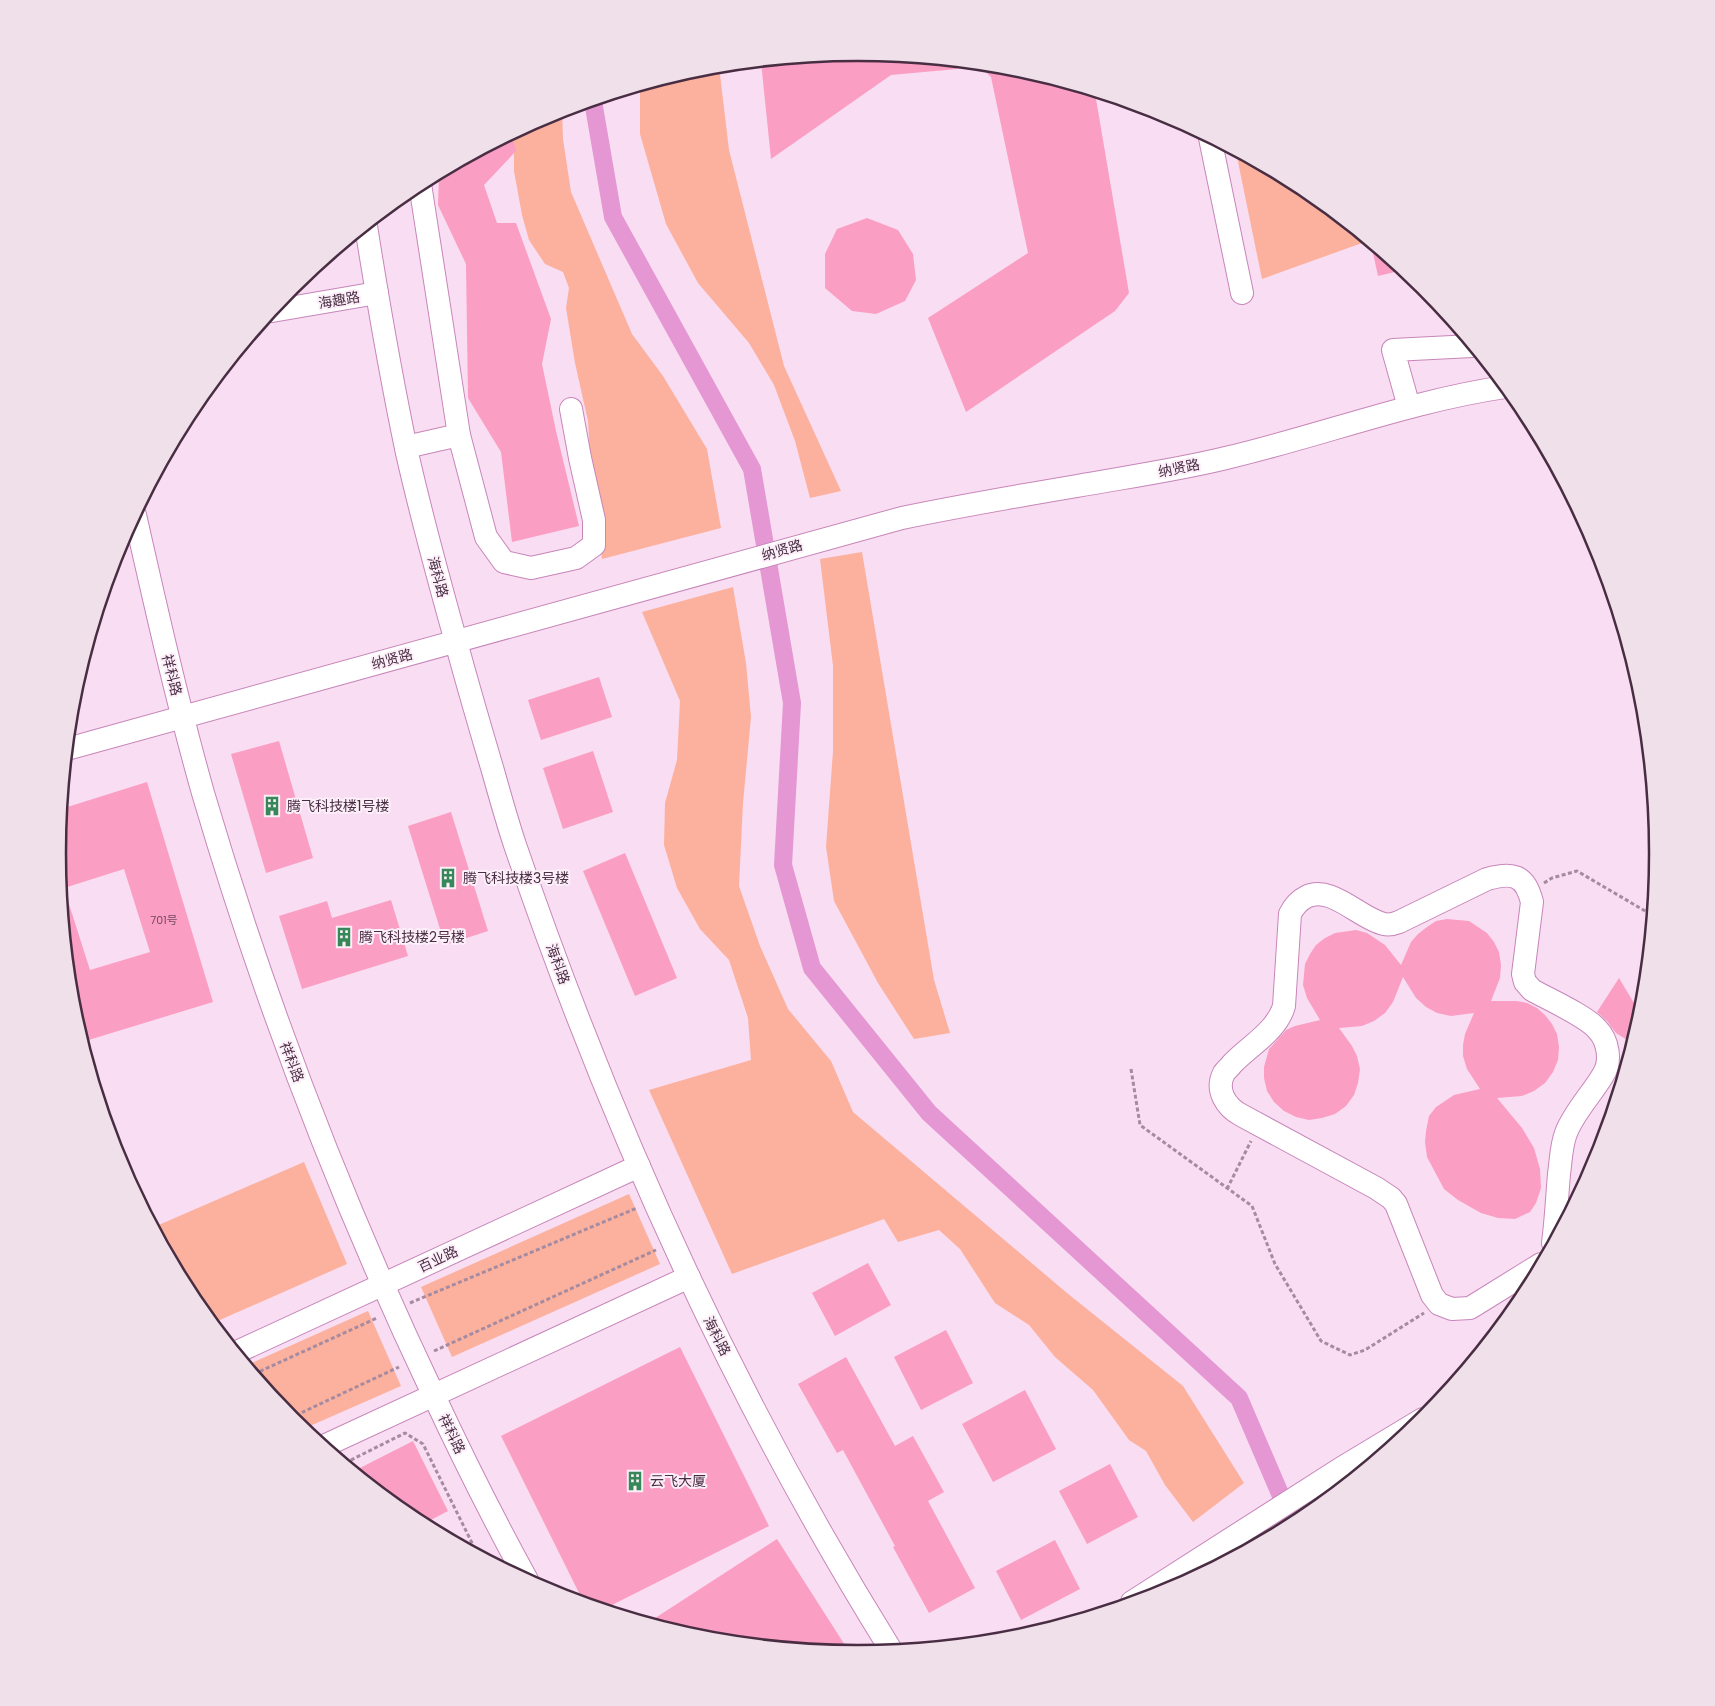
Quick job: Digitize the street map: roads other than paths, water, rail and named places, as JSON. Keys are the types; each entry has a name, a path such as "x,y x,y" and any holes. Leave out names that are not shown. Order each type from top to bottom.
{"street":[{"path":"1219,149 1242,293"},
{"path":"421,193 459,435 486,537 504,562 531,568 576,558 594,545 594,520 571,409"},
{"name":"海科路","path":"367,232 406,447 456,641 514,842 584,1035 673,1243 753,1407 793,1481 887,1644"},
{"name":"海趣路","path":"283,309 377,294"},
{"path":"1409,407 1394,350 1466,346"},
{"name":"纳贤路","path":"73,747 902,518 968,504 1176,469 1226,458 1409,407 1498,388"},
{"path":"406,447 459,435"},
{"name":"祥科路","path":"137,525 183,717 231,884 279,1028 356,1226 382,1285 458,1448 521,1569"},
{"path":"1529,1271 1470,1308 1452,1310 1439,1304 1432,1295 1392,1198 1228,1106 1221,1091 1224,1072 1272,1027 1281,1015 1284,1006 1288,927 1294,905 1310,895 1332,897 1373,920 1389,925 1399,922 1487,878 1502,874 1512,875 1524,884 1532,902 1523,974 1525,982 1532,990 1597,1028 1603,1037 1608,1052 1605,1072 1567,1131 1563,1142 1560,1156 1556,1226"},
{"name":"百业路","path":"241,1350 639,1166"},
{"path":"330,1443 689,1277"},
{"path":"1161,1584 1340,1468 1390,1438"}],"waterway":[{"path":"594,107 613,217 752,469 792,703 783,865 812,968 929,1113 1239,1398 1289,1516"}],"place":[{"name":"腾飞科技楼1号楼","path":"272,806"},
{"name":"腾飞科技楼3号楼","path":"448,878"},
{"name":"腾飞科技楼2号楼","path":"344,937"},
{"name":"云飞大厦","path":"635,1481"}]}
